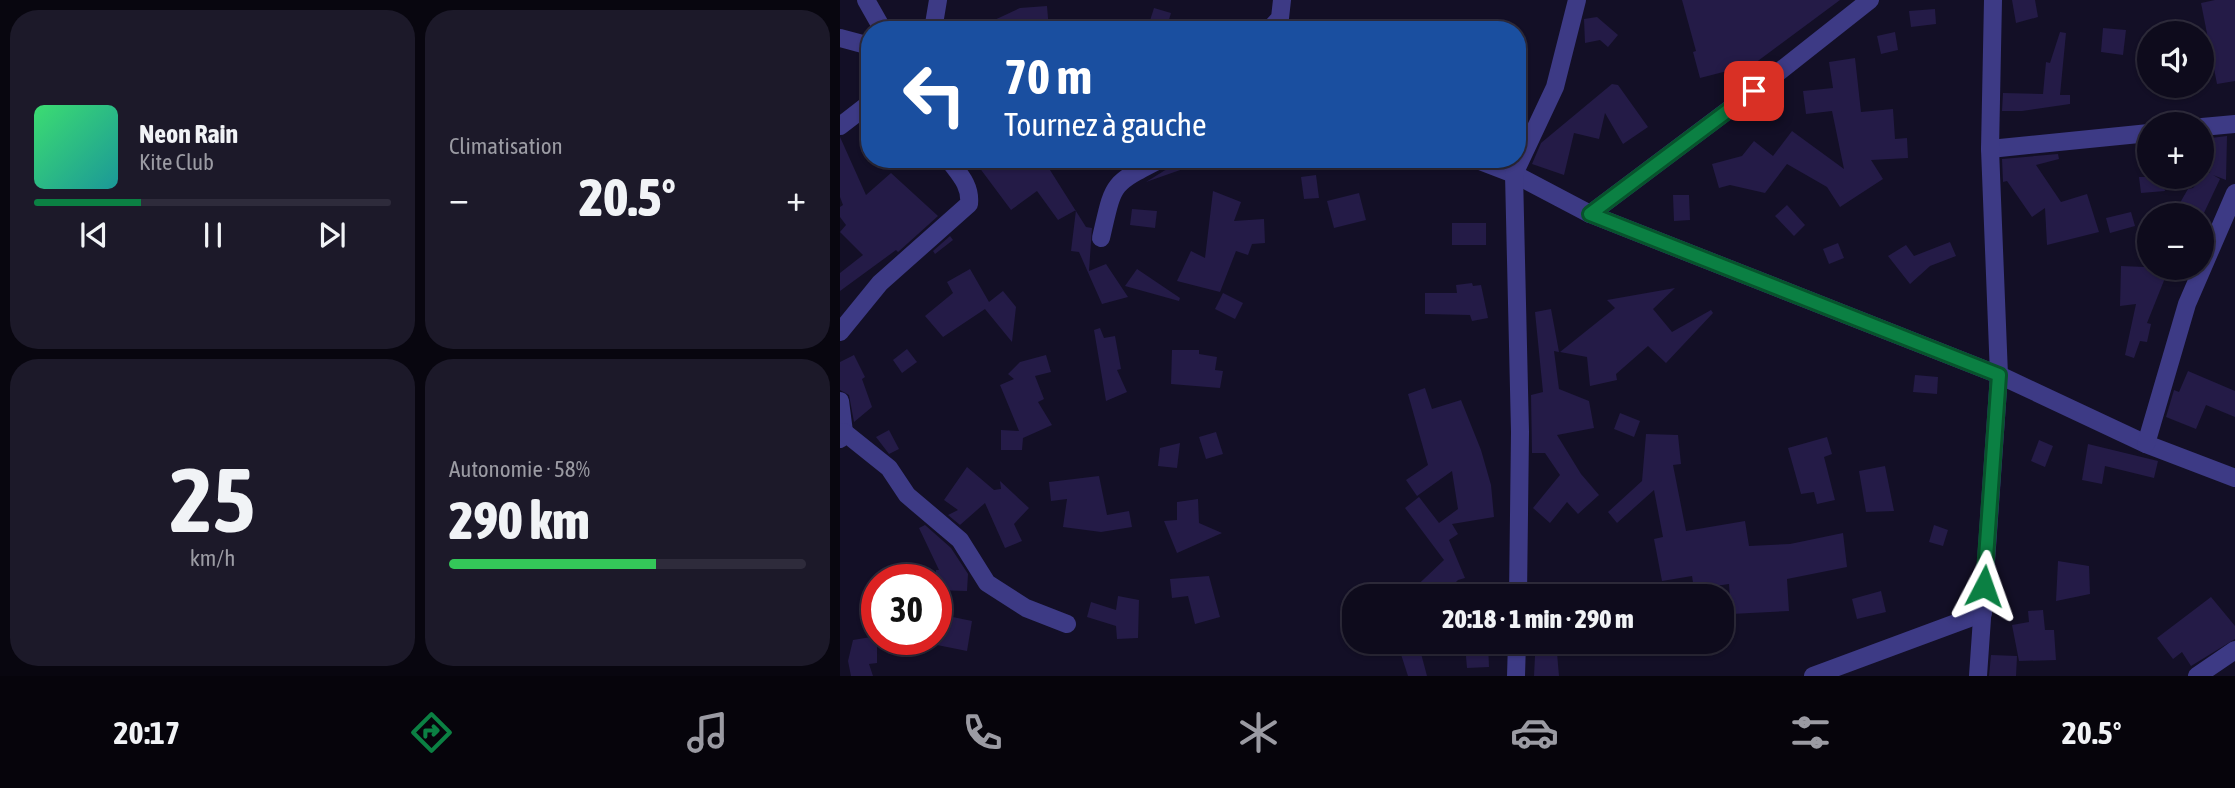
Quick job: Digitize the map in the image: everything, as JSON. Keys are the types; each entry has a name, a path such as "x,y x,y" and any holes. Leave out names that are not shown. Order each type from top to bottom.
{"street":[{"path":"866,0 878,21"},
{"path":"934,21 938,0"},
{"path":"1277,21 1282,0"},
{"path":"1526,149 1555,87 1577,0"},
{"path":"1590,214 1870,0"},
{"path":"1978,676 1999,375 1990,149 1993,0"},
{"path":"840,38 861,44"},
{"path":"840,125 861,110"},
{"path":"2214,126 2235,124"},
{"path":"1990,149 2137,134"},
{"path":"840,332 880,283 969,204 970,194 965,181 955,168"},
{"path":"1101,238 1111,195 1117,184 1145,168"},
{"path":"1498,168 1590,214 1999,375 2146,444 2235,478"},
{"path":"1517,168 1514,174 1520,432 1518,584"},
{"path":"2146,444 2187,304 2235,193"},
{"path":"840,401 842,435 888,468 907,495 960,540 987,583 1026,608 1067,624"},
{"path":"1813,676 1983,613"},
{"path":"2197,676 2235,650"},
{"path":"1516,676 1517,654"}],"building":[{"path":"1682,0 1840,0 1743,72 1739,68 1700,78 1693,52 1696,51"},
{"path":"2012,0 2035,0 2038,17 2016,23"},
{"path":"2235,0 2235,81 2217,84 2214,69 2214,21 2205,21 2201,3"},
{"path":"1047,6 1048,21 992,21 1020,8"},
{"path":"1154,8 1171,13 1169,21 1150,21"},
{"path":"1935,9 1936,24 1911,27 1909,11"},
{"path":"1597,17 1618,35 1608,47 1600,40 1585,43 1584,19"},
{"path":"2103,28 2126,30 2123,55 2101,52"},
{"path":"1895,32 1898,50 1881,54 1877,36"},
{"path":"2060,32 2066,33 2060,95 2070,95 2070,104 2002,111 2003,93 2043,94 2046,62 2050,63"},
{"path":"1855,58 1861,112 1893,109 1895,139 1907,138 1908,158 1871,160 1883,179 1840,207 1827,187 1787,164 1765,193 1730,185 1719,188 1712,164 1742,156 1754,141 1773,156 1792,131 1844,169 1832,111 1806,114 1803,91 1833,88 1829,62"},
{"path":"1612,84 1618,85 1648,127 1623,144 1605,113 1599,139 1574,133 1564,175 1532,164 1541,143"},
{"path":"2227,136 2226,180 2214,175 2214,138"},
{"path":"840,137 866,195 891,173 938,216 898,252 896,250 840,291 840,273 863,255 840,232 846,225 840,217 840,207 843,205 840,197"},
{"path":"2058,154 2059,159 2036,165 2061,202 2087,194 2099,232 2047,245 2045,208 2032,217 2007,181 2003,182 2002,159"},
{"path":"980,168 1049,168 1075,210 1058,220 1037,191 1011,210"},
{"path":"1186,168 1146,182 1167,169"},
{"path":"1316,175 1319,198 1304,199 1301,177"},
{"path":"2214,176 2220,179 2209,203 2180,203 2188,189 2214,189"},
{"path":"2140,189 2165,191 2141,193"},
{"path":"1213,191 1241,202 1234,221 1264,219 1265,243 1252,244 1248,255 1236,251 1220,292 1177,281 1191,251 1205,258"},
{"path":"1359,193 1366,220 1334,228 1327,201"},
{"path":"1673,195 1689,195 1690,220 1674,221"},
{"path":"1787,205 1805,225 1794,236 1775,216"},
{"path":"1132,209 1157,211 1155,228 1130,225"},
{"path":"1076,211 1086,227 1092,228 1089,271 1106,264 1128,297 1102,304 1079,252 1071,251"},
{"path":"2131,212 2135,226 2110,233 2106,218"},
{"path":"1452,223 1486,223 1486,245 1452,245"},
{"path":"950,236 953,240 935,254 933,251"},
{"path":"1950,242 1956,256 1930,266 1910,284 1888,256 1906,245 1914,256"},
{"path":"1838,243 1844,258 1829,264 1823,249"},
{"path":"2121,266 2137,267 2137,280 2164,280 2147,323 2151,324 2147,342 2140,341 2134,358 2125,355 2136,304 2120,306"},
{"path":"970,269 989,302 1003,291 1016,307 1012,342 985,309 943,337 925,316 953,293 947,282"},
{"path":"1137,269 1180,298 1179,301 1125,286"},
{"path":"1472,283 1473,286 1481,285 1488,318 1472,321 1470,315 1425,314 1425,293 1457,293 1456,285"},
{"path":"1675,288 1653,309 1672,332 1711,310 1713,313 1666,363 1648,346 1616,374 1617,380 1590,386 1587,357 1560,352 1615,308 1607,300"},
{"path":"1223,293 1243,303 1235,319 1215,309"},
{"path":"1551,309 1559,352 1554,351 1559,389 1589,401 1594,428 1557,435 1581,474 1599,495 1578,514 1567,502 1550,523 1533,508 1560,475 1545,453 1532,453 1531,395 1543,392 1535,312"},
{"path":"1100,328 1104,338 1115,336 1121,369 1117,370 1127,392 1106,401 1094,330"},
{"path":"907,349 917,362 902,373 893,360"},
{"path":"1172,350 1199,350 1199,354 1217,357 1215,370 1223,371 1220,388 1171,384"},
{"path":"854,355 865,377 862,379 872,407 854,422 849,395 840,390 840,362"},
{"path":"1046,355 1051,372 1035,376 1044,399 1038,402 1052,425 1023,438 1022,450 1001,450 1001,430 1019,431 1000,385 1014,379 1008,374 1020,362"},
{"path":"2188,371 2235,391 2235,417 2206,405 2196,429 2166,417 2174,390 2179,392"},
{"path":"1915,375 1938,377 1937,394 1913,392"},
{"path":"1425,388 1432,409 1461,400 1481,450 1491,485 1494,517 1452,524 1458,534 1449,540 1465,578 1454,584 1419,584 1444,560 1405,508 1419,497 1439,523 1458,509 1452,471 1417,496 1406,480 1428,465 1408,394"},
{"path":"1620,413 1640,421 1634,437 1614,429"},
{"path":"889,430 899,449 889,454 876,437"},
{"path":"1216,432 1223,454 1206,459 1199,437"},
{"path":"1646,434 1678,435 1681,464 1673,465 1686,531 1745,521 1749,546 1790,544 1843,533 1847,567 1787,579 1789,611 1734,614 1734,584 1693,584 1692,576 1662,581 1654,539 1663,537 1654,490 1617,523 1608,512 1642,481"},
{"path":"1827,437 1832,454 1824,457 1835,500 1817,504 1814,492 1801,494 1788,448"},
{"path":"2039,440 2053,446 2045,467 2031,461"},
{"path":"1180,443 1177,468 1158,466 1160,448"},
{"path":"2088,444 2158,461 2154,478 2105,466 2102,484 2082,480"},
{"path":"1885,466 1894,511 1866,512 1859,471"},
{"path":"967,467 994,490 1001,489 1000,481 1029,508 1014,524 1022,541 1005,548 985,503 960,525 948,515 958,510 944,500"},
{"path":"1099,476 1107,515 1129,511 1132,527 1101,532 1063,527 1067,499 1051,501 1049,482"},
{"path":"1198,499 1199,523 1222,533 1177,553 1164,521 1177,520 1177,502"},
{"path":"925,525 951,548 968,574 967,591 952,591 952,564 936,564 919,528"},
{"path":"1934,525 1948,530 1943,546 1929,542"},
{"path":"2058,561 2089,566 2090,594 2056,601"},
{"path":"1209,576 1220,617 1195,624 1188,596 1172,598 1170,579"},
{"path":"1881,591 1886,612 1857,619 1852,599"},
{"path":"1118,596 1139,600 1138,638 1117,639 1116,626 1087,617 1091,602 1116,610"},
{"path":"2211,597 2235,626 2235,639 2191,666 2182,652 2173,659 2157,638"},
{"path":"2043,610 2045,630 2054,630 2056,660 2019,661 2012,625 2029,622 2028,611"},
{"path":"952,617 972,621 967,651 952,648"},
{"path":"861,639 861,655 877,655 877,663 869,664 873,676 851,676 848,661 853,640"},
{"path":"1401,654 1421,654 1427,676 1408,676"},
{"path":"1466,654 1488,654 1489,667 1467,668"},
{"path":"1557,654 1559,676 1534,676 1535,656"},
{"path":"1991,655 2017,656 2016,676 1989,676"}],"route":[{"path":"1754,91 1590,214 1999,375 1984,586"}]}
